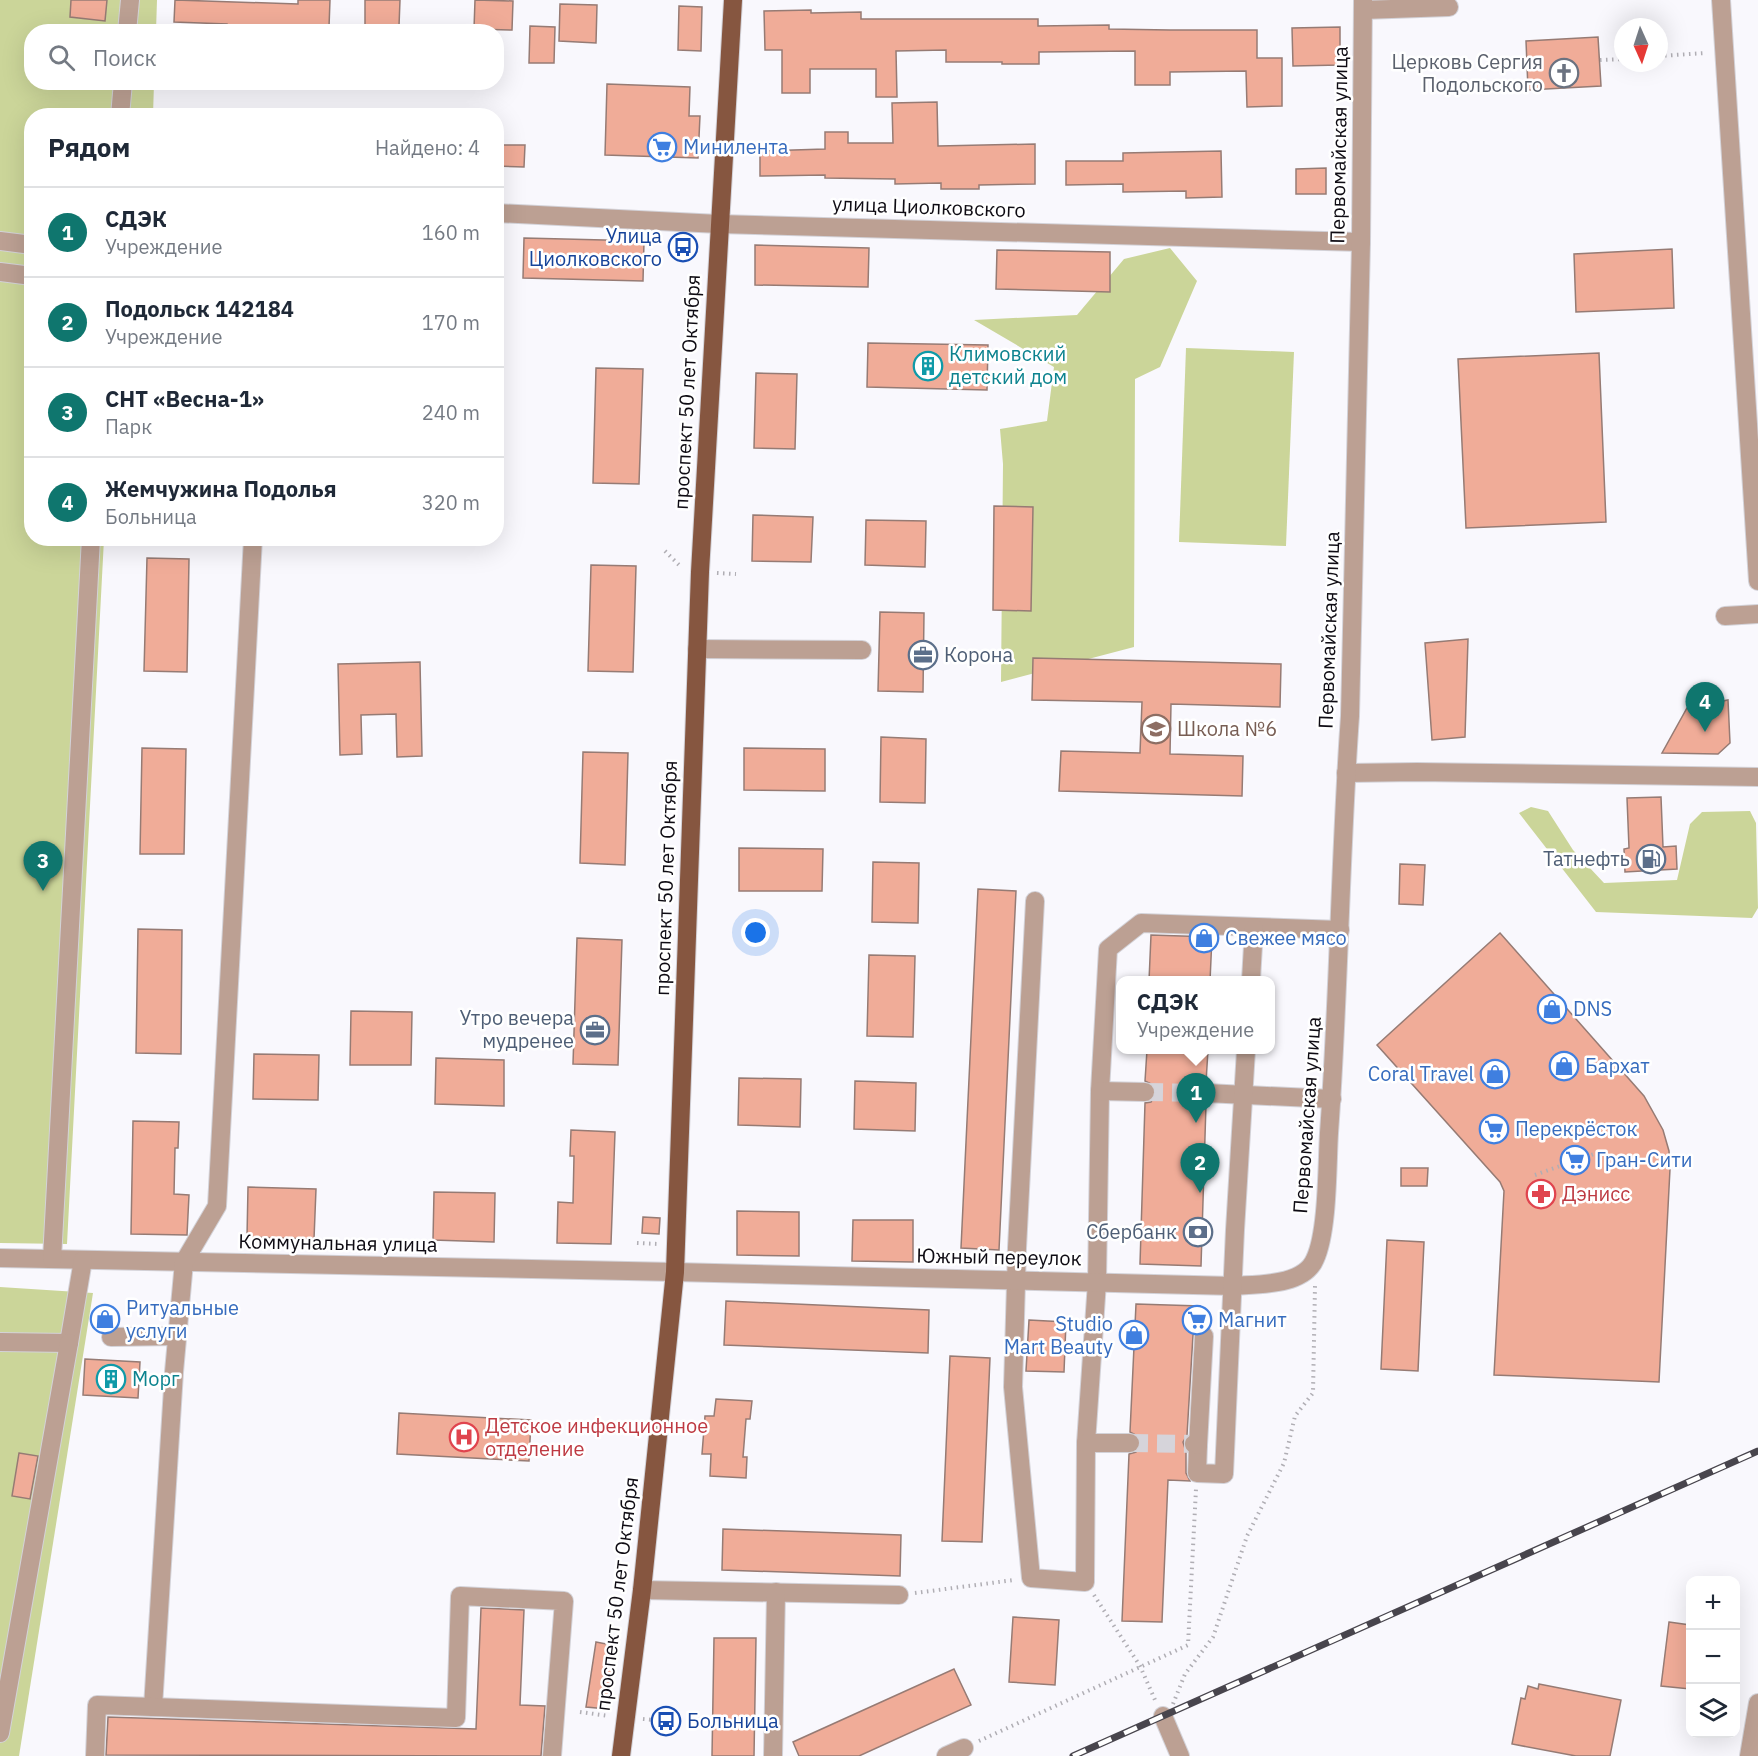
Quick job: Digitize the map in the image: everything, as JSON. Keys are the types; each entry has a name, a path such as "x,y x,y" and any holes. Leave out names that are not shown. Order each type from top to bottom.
{"main road":[{"name":"проспект 50 лет Октября","path":"621,1756 642,1590 675,1272 697,649 733,0"}],"street":[{"path":"128,24 130,0"},
{"path":"1721,0 1758,581"},
{"path":"1363,5 1449,7"},
{"name":"Первомайская улица","path":"1315,1260 1323,1227 1332,1099 1350,716 1361,242 1363,5"},
{"path":"121,108 122,90"},
{"name":"улица Циолковского","path":"504,213 719,224 1361,242"},
{"path":"0,241 24,244"},
{"path":"0,272 24,275"},
{"path":"52,1259 91,546"},
{"path":"153,1707 177,1336 184,1262 218,1206 253,546"},
{"path":"1725,616 1758,614"},
{"path":"697,649 861,650"},
{"path":"1346,773 1758,777"},
{"path":"1035,902 1016,1280 1013,1387 1031,1578 1085,1582 1086,1443 1097,1282 1100,1091 1108,949 1141,923 1340,930"},
{"path":"1251,976 1254,928"},
{"path":"1204,1336 1196,1445 1197,1473 1224,1474 1246,1054"},
{"path":"1100,1091 1145,1092"},
{"path":"1206,1093 1332,1099"},
{"name":"Коммунальная улица","path":"0,1258 675,1272"},
{"path":"0,1733 83,1260"},
{"name":"Южный переулок","path":"675,1272 1233,1286 1276,1283 1299,1276 1315,1260"},
{"path":"111,1337 177,1336"},
{"path":"0,1342 69,1343"},
{"path":"1086,1443 1130,1443"},
{"path":"642,1590 899,1595"},
{"path":"773,1756 776,1592"},
{"path":"95,1756 97,1705 456,1718 460,1596 564,1601 552,1756"},
{"path":"1749,1756 1758,1703"},
{"path":"1166,1715 1180,1756"},
{"path":"946,1756 964,1748"}],"path":[{"path":"1668,55 1725,51"},
{"path":"1600,60 1614,59"},
{"path":"665,551 685,572"},
{"path":"713,573 736,573"},
{"path":"1535,1175 1594,1154"},
{"path":"638,1243 665,1244"},
{"path":"1166,1715 1185,1674 1213,1637 1247,1536 1284,1463 1295,1416 1313,1392 1315,1260"},
{"path":"964,1748 1188,1645 1197,1473"},
{"path":"899,1595 1031,1578"},
{"path":"1085,1582 1140,1666 1166,1715"}],"green space":[{"path":"0,0 157,0 156,24 24,24 24,90 154,90 153,108 24,108 24,546 104,546 67,1244 0,1243"},
{"path":"1170,248 1197,281 1160,367 1135,379 1134,647 1001,682 1003,464 1000,429 1047,421 1054,367 974,320 1077,315 1124,259"},
{"path":"1186,348 1294,352 1286,546 1179,542"},
{"path":"1531,807 1548,811 1573,850 1604,883 1677,880 1690,824 1702,812 1750,811 1756,823 1758,908 1752,918 1596,912 1519,813"},
{"path":"0,1287 93,1293 19,1756 0,1756"}],"building":[{"path":"71,0 107,0 105,21 70,17"},
{"path":"175,0 298,4 298,0 330,0 329,24 174,22"},
{"path":"365,0 400,0 399,24 365,24"},
{"path":"475,0 513,1 512,30 504,30 504,24 474,24"},
{"path":"560,4 597,5 596,43 559,41"},
{"path":"679,6 702,7 701,51 678,50"},
{"path":"811,10 811,13 861,12 861,19 1038,19 1038,26 1109,25 1109,29 1257,30 1257,58 1282,58 1282,106 1247,107 1246,71 1170,72 1170,85 1135,85 1135,51 1039,52 1039,64 1002,64 1002,62 946,62 946,50 896,51 897,97 876,97 876,69 810,69 810,93 782,93 782,50 765,50 764,11"},
{"path":"530,26 555,27 554,63 529,63"},
{"path":"1340,27 1340,65 1293,66 1292,28"},
{"name":"Церковь Сергия Подольского","path":"1598,37 1601,86 1528,90 1526,41"},
{"path":"607,84 690,87 689,116 700,116 698,158 605,155"},
{"path":"937,102 938,146 1035,144 1035,184 979,185 979,189 941,189 941,183 895,184 895,179 825,178 825,175 760,176 760,151 825,149 825,132 848,132 848,143 893,143 892,103"},
{"path":"504,145 525,145 524,167 504,166"},
{"path":"1221,151 1222,197 1186,198 1186,191 1123,192 1123,184 1066,185 1066,161 1123,161 1123,153"},
{"path":"1326,168 1326,194 1296,194 1296,169"},
{"path":"524,238 644,241 643,281 523,278"},
{"path":"755,245 869,248 868,287 755,285"},
{"path":"1672,249 1674,308 1576,312 1574,254"},
{"path":"997,250 1110,252 1110,292 996,289"},
{"name":"Климовский детский дом","path":"868,343 988,345 987,390 867,387"},
{"path":"1599,353 1606,522 1466,528 1458,359"},
{"path":"596,368 643,369 639,484 593,483"},
{"path":"756,373 797,374 795,449 754,448"},
{"path":"994,506 1033,507 1031,611 993,610"},
{"path":"753,515 813,517 811,562 752,561"},
{"path":"866,520 926,521 925,567 865,565"},
{"path":"147,558 189,559 187,672 144,671"},
{"path":"591,565 636,566 633,672 588,671"},
{"path":"880,612 924,613 923,692 878,691"},
{"path":"1468,639 1465,737 1432,740 1425,643"},
{"name":"Школа №6","path":"1033,658 1281,664 1280,707 1171,704 1170,754 1243,756 1242,796 1059,791 1061,751 1140,753 1142,702 1032,700"},
{"path":"420,662 422,756 397,757 396,714 361,715 362,754 340,755 338,664"},
{"path":"1728,700 1730,743 1718,754 1662,753 1687,708"},
{"path":"881,737 926,739 925,803 880,802"},
{"path":"142,748 186,749 184,854 140,854"},
{"path":"744,748 825,749 825,791 744,790"},
{"path":"583,752 628,753 625,865 580,863"},
{"path":"1661,797 1663,847 1676,846 1677,869 1625,872 1624,849 1629,848 1627,798"},
{"path":"739,848 823,849 822,891 739,891"},
{"path":"873,862 919,863 918,923 872,922"},
{"path":"1400,864 1425,865 1423,905 1399,904"},
{"path":"978,889 1016,891 999,1250 961,1248"},
{"path":"138,929 182,930 181,1054 136,1053"},
{"name":"Гран-Сити","path":"1500,933 1644,1096 1663,1130 1669,1151 1670,1169 1659,1382 1494,1375 1504,1191 1500,1182 1377,1045"},
{"path":"1151,935 1212,937 1210,976 1149,976"},
{"path":"577,938 622,940 618,1065 573,1064"},
{"path":"869,955 915,956 913,1037 867,1036"},
{"path":"351,1011 412,1012 411,1065 350,1065"},
{"path":"254,1054 319,1055 318,1100 253,1099"},
{"path":"1147,1054 1208,1054 1206,1082 1197,1086 1195,1093 1199,1102 1206,1104 1201,1266 1140,1264 1145,1103 1151,1102 1156,1093 1155,1086 1145,1081"},
{"path":"436,1058 504,1060 504,1106 435,1104"},
{"path":"739,1078 801,1079 800,1127 738,1125"},
{"path":"855,1081 916,1083 915,1131 854,1129"},
{"path":"133,1121 179,1122 178,1148 175,1148 174,1194 189,1195 187,1235 131,1234"},
{"path":"571,1130 615,1132 611,1244 557,1243 558,1202 573,1203 574,1156 570,1156"},
{"path":"1401,1168 1428,1168 1427,1186 1401,1186"},
{"path":"248,1187 316,1189 314,1239 247,1237"},
{"path":"434,1192 495,1193 494,1242 433,1240"},
{"path":"737,1211 799,1212 799,1256 737,1255"},
{"path":"643,1217 660,1218 659,1234 642,1233"},
{"path":"853,1220 913,1220 913,1262 852,1261"},
{"path":"1387,1240 1424,1242 1418,1371 1381,1369"},
{"path":"726,1301 929,1310 928,1353 724,1345"},
{"path":"1136,1304 1200,1306 1199,1326 1193,1335 1187,1435 1183,1442 1186,1452 1186,1473 1190,1481 1168,1480 1162,1622 1122,1621 1129,1454 1136,1452 1141,1444 1139,1437 1130,1432"},
{"path":"1029,1320 1066,1322 1064,1372 1026,1371"},
{"path":"950,1356 990,1358 982,1542 942,1541"},
{"name":"Морг","path":"85,1359 140,1362 138,1398 83,1395"},
{"path":"716,1399 752,1401 750,1419 746,1419 743,1457 747,1457 746,1478 710,1476 711,1454 702,1454 705,1416 714,1416"},
{"name":"Детское инфекционное отделение","path":"399,1413 531,1420 529,1461 397,1454"},
{"path":"19,1453 38,1456 30,1499 12,1496"},
{"path":"723,1529 901,1535 900,1576 722,1570"},
{"path":"481,1608 524,1610 520,1705 545,1706 541,1756 106,1755 108,1717 476,1729"},
{"path":"1013,1617 1059,1620 1055,1685 1009,1682"},
{"path":"1669,1622 1686,1624 1686,1689 1661,1686"},
{"path":"714,1638 756,1638 754,1756 712,1756"},
{"path":"596,1642 617,1646 607,1709 586,1707"},
{"path":"954,1669 971,1705 859,1756 799,1756 793,1742"},
{"path":"1539,1684 1621,1700 1610,1756 1576,1756 1512,1744 1521,1698 1525,1699 1528,1686 1538,1689"}],"tunnel":[{"path":"1145,1092 1206,1093"},
{"path":"1130,1443 1194,1444"}],"railway":[{"path":"1073,1756 1758,1451"}],"place":[{"name":"Церковь Сергия Подольского","path":"1564,73"},
{"name":"Минилента","path":"662,147"},
{"name":"Улица Циолковского","path":"683,247"},
{"name":"Климовский детский дом","path":"928,366"},
{"name":"Корона","path":"923,655"},
{"name":"Школа №6","path":"1156,729"},
{"name":"Жемчужина Подолья","path":"1705,732"},
{"name":"Татнефть","path":"1651,859"},
{"name":"СНТ «Весна-1»","path":"43,891"},
{"name":"Свежее мясо","path":"1204,938"},
{"name":"DNS","path":"1552,1009"},
{"name":"Утро вечера мудренее","path":"595,1030"},
{"name":"Бархат","path":"1564,1066"},
{"name":"Coral Travel","path":"1495,1074"},
{"name":"СДЭК","path":"1196,1123"},
{"name":"Перекрёсток","path":"1494,1129"},
{"name":"Гран-Сити","path":"1575,1160"},
{"name":"Подольск 142184","path":"1200,1193"},
{"name":"Дэнисс","path":"1541,1194"},
{"name":"Сбербанк","path":"1198,1232"},
{"name":"Ритуальные услуги","path":"105,1319"},
{"name":"Магнит","path":"1197,1320"},
{"name":"Studio Mart Beauty","path":"1134,1335"},
{"name":"Морг","path":"111,1379"},
{"name":"Детское инфекционное отделение","path":"464,1437"},
{"name":"Больница","path":"666,1721"}]}
